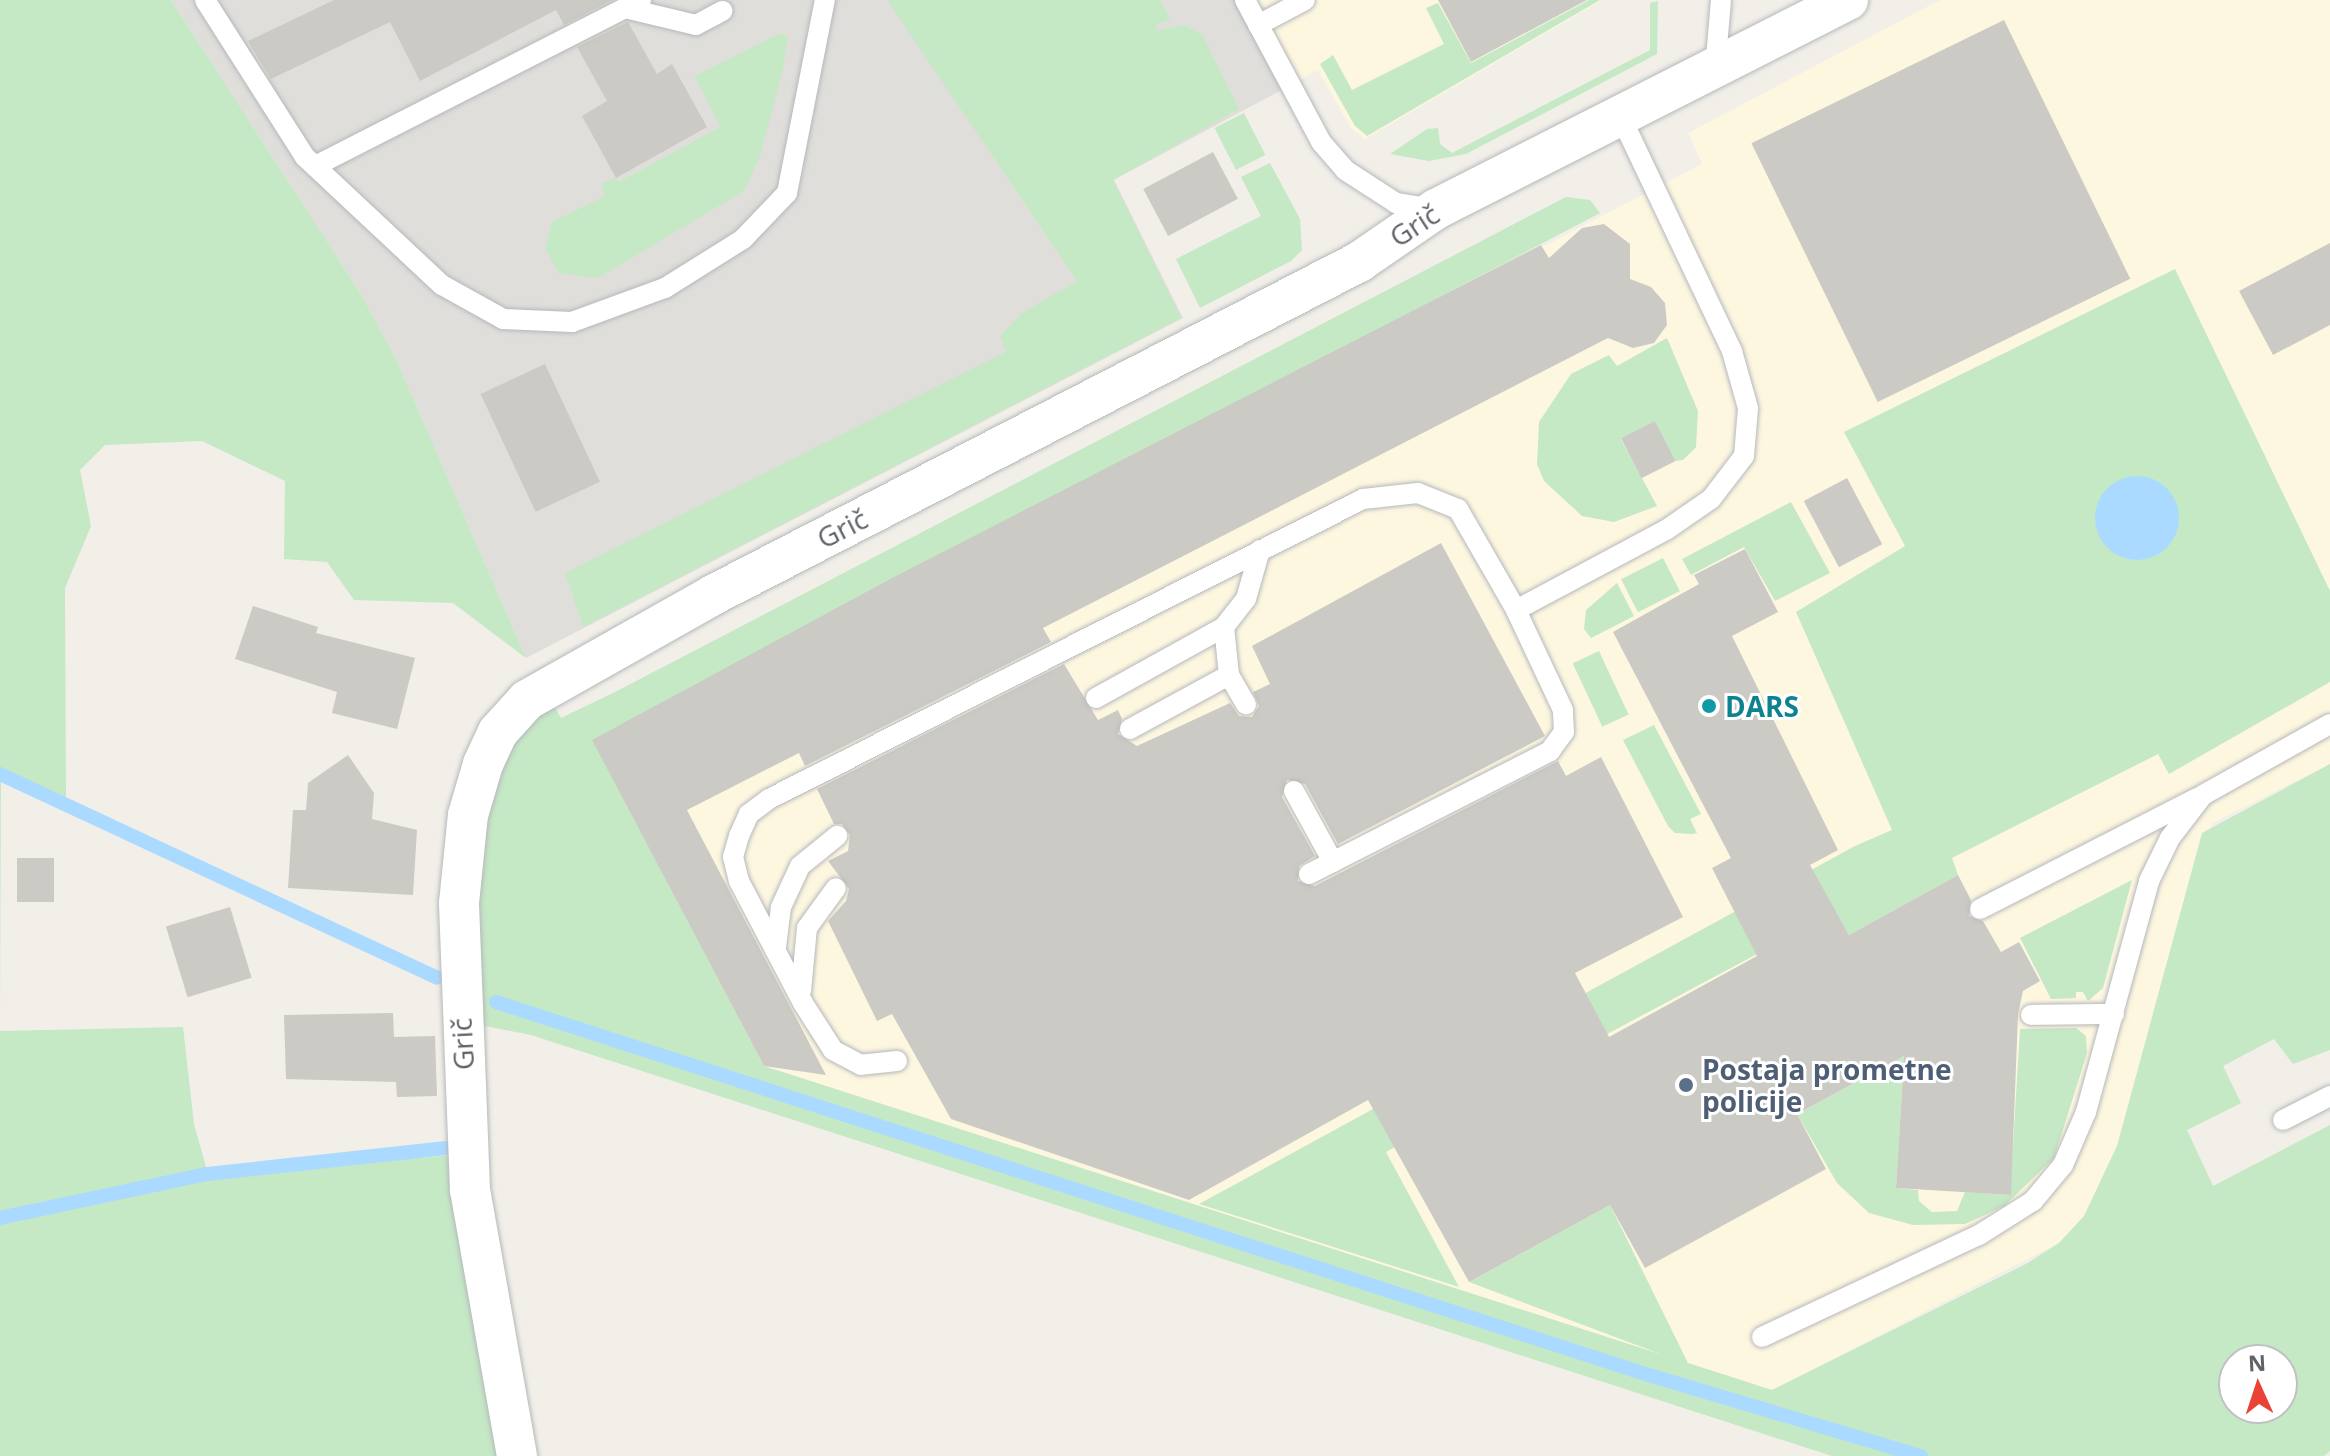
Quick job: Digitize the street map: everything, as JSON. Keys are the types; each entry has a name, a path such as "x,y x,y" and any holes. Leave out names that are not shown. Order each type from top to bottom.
{"street":[{"name":"Grič","path":"517,1456 470,1190 459,999 459,903 468,815 498,732 527,700 601,657 1359,262 1436,209 1622,119 1848,0"}],"lane":[{"path":"205,0 315,166 442,285 503,319 572,322 665,288 743,239 787,193 825,0"},
{"path":"1245,0 1321,142 1345,170 1396,203 1436,209"},
{"path":"1258,25 1305,0"},
{"path":"1715,70 1721,0"},
{"path":"315,166 633,4 696,25 722,11"},
{"path":"1516,610 1677,522 1711,499 1744,456 1748,408 1732,351 1622,119"},
{"path":"897,1061 861,1065 833,1050 803,1003 739,881 733,857 749,814 769,799 1363,499 1418,493 1458,509 1516,610 1563,710 1564,732 1550,751 1309,874"},
{"path":"1096,698 1224,627 1246,599 1260,550"},
{"path":"1224,627 1229,675 1246,705"},
{"path":"1130,729 1229,675"},
{"path":"1980,909 2203,795 2330,724"},
{"path":"1294,791 1333,862"},
{"path":"1762,1337 1979,1235 2033,1201 2063,1165 2114,1014 2149,881 2170,838 2203,795"},
{"path":"776,947 781,907 795,874 817,849 837,836"},
{"path":"803,1003 799,971 807,928 836,888"},
{"path":"2031,1015 2114,1014"},
{"path":"2283,1120 2330,1096"}],"shaded area":[{"path":"171,0 1255,0 1300,80 1114,180 1183,318 526,658 396,359 361,294"},
{"path":"1255,0 1602,0 1365,139 1351,128 1318,70 1300,80"},
{"path":"1940,0 2330,0 2330,764 2212,823 2117,1146 2084,1216 2059,1243 1772,1390 764,1066 592,740 1702,164 1688,133"}],"green space":[{"path":"0,0 171,0 361,294 396,359 526,658 453,603 354,600 327,562 284,559 285,481 202,441 105,445 80,470 91,526 65,588 66,802 1,780 0,1017"},
{"path":"887,0 1160,0 1170,19 1156,25 1156,31 1184,25 1202,34 1239,109 1113,180 1181,318 583,627 565,573 1006,352 1000,336 1022,313 1077,281"},
{"path":"1589,0 1600,0 1367,136 1355,126 1320,64 1333,55 1352,90 1444,44 1426,8 1438,3 1471,63"},
{"path":"1658,1 1657,54 1466,154 1429,161 1390,154 1427,129 1438,128 1440,144 1452,153 1650,50 1650,3"},
{"path":"779,34 788,36 783,69 760,156 744,191 598,278 559,273 545,248 552,222 605,196 602,184 615,178 619,182 720,127 695,76"},
{"path":"1244,113 1265,155 1236,170 1215,128"},
{"path":"1270,163 1300,219 1302,250 1291,261 1200,308 1176,259 1261,216 1241,177"},
{"path":"1566,197 1590,200 1600,213 593,741 764,1066 1663,1355 1469,1282 1610,1205 1688,1363 1772,1390 2026,1264 2059,1243 2084,1216 2117,1146 2202,833 2330,764 2330,1050 2293,1064 2274,1039 2223,1066 2241,1103 2187,1130 2213,1186 2330,1125 2330,1451 2324,1456 1832,1456 531,1035 475,1024 471,890 483,806 503,758 525,726 554,706 561,718"},
{"path":"2175,269 2330,591 2330,682 2169,774 2158,754 1952,858 1958,875 1849,935 1836,912 1386,1152 1459,1287 1199,1204 1855,846 1892,830 1796,612 1905,546 1844,432"},
{"path":"1667,338 1698,411 1696,447 1683,460 1675,461 1655,421 1621,439 1657,506 1614,522 1582,516 1544,481 1537,464 1539,422 1571,374 1609,355 1617,366"},
{"path":"1791,502 1830,573 1775,601 1744,547 1691,575 1682,559"},
{"path":"1663,558 1680,591 1638,612 1621,579"},
{"path":"1617,583 1634,616 1591,638 1584,629 1586,610"},
{"path":"1599,651 1629,714 1602,727 1573,663"},
{"path":"1654,725 1701,814 1690,819 1697,833 1675,833 1668,826 1623,740"},
{"path":"2132,880 2103,988 2088,1001 2083,992 2076,992 2076,998 2051,999 2020,938"},
{"path":"183,1027 194,1124 208,1174 455,1155 504,1456 0,1456 0,1031"},
{"path":"2076,1028 2086,1036 2087,1053 2054,1158 2004,1206 1965,1224 1913,1225 1869,1213 1837,1183 1797,1114 1904,1056 1896,1188 1918,1190 1919,1201 1932,1212 1957,1211 1965,1192 2010,1195 2020,1029"}],"water":[{"path":"2137,476 2153,479 2167,488 2176,502 2179,518 2176,534 2167,548 2153,557 2137,560 2121,557 2107,548 2098,534 2095,518 2098,502 2107,488 2121,479"}],"building":[{"path":"334,0 612,0 564,25 556,10 420,81 390,22 271,79 248,41"},
{"path":"1438,0 1587,0 1471,62"},
{"path":"2004,20 2130,279 1878,402 1751,143"},
{"path":"628,22 657,74 672,64 707,127 616,178 582,116 607,101 577,47"},
{"path":"1213,152 1238,199 1168,236 1143,189"},
{"path":"1604,224 1630,244 1630,279 1651,287 1665,303 1667,325 1654,343 1633,348 1608,338 1043,628 1051,642 805,766 799,753 687,810 826,1075 764,1066 592,740 896,576 1541,245 1549,258 1582,228"},
{"path":"2330,243 2330,325 2273,355 2239,291"},
{"path":"545,364 600,482 536,512 481,394"},
{"path":"1655,421 1675,461 1642,478 1621,438"},
{"path":"1847,478 1882,544 1839,567 1804,501"},
{"path":"1441,543 1545,736 1338,844 1305,784 1287,780 1282,797 1315,856 1299,866 1298,881 1315,886 1558,761 1566,776 1601,757 1683,917 1575,973 1609,1037 1757,956 1712,868 1731,858 1613,632 1699,584 1694,575 1745,549 1778,612 1732,636 1838,850 1810,865 1849,935 1958,875 1971,900 1969,916 1983,921 2001,952 2019,942 2040,981 2023,991 2018,1014 2011,1195 1896,1188 1904,1056 1797,1114 1826,1169 1645,1268 1610,1205 1469,1282 1368,1100 1189,1200 951,1119 892,1014 877,1021 828,921 846,901 849,889 828,861 848,851 850,835 842,824 834,824 817,789 1064,664 1098,720 1118,710 1122,719 1118,734 1137,746 1230,703 1239,716 1252,717 1259,706 1253,692 1270,684 1252,646"},
{"path":"253,606 318,627 316,633 415,658 397,729 332,713 337,692 235,659"},
{"path":"348,755 374,793 372,819 417,830 413,895 288,888 293,810 306,810 308,783"},
{"path":"17,858 54,858 54,902 17,902"},
{"path":"230,907 252,978 188,997 166,927"},
{"path":"393,1013 394,1037 435,1036 437,1096 397,1097 396,1082 286,1079 284,1015"}],"waterway":[{"path":"0,774 437,978"},
{"path":"496,1002 1652,1376 1921,1456"},
{"path":"0,1218 207,1174 447,1148"}],"place":[{"name":"DARS","path":"1709,706"},
{"name":"Postaja prometne policije","path":"1686,1085"}]}
